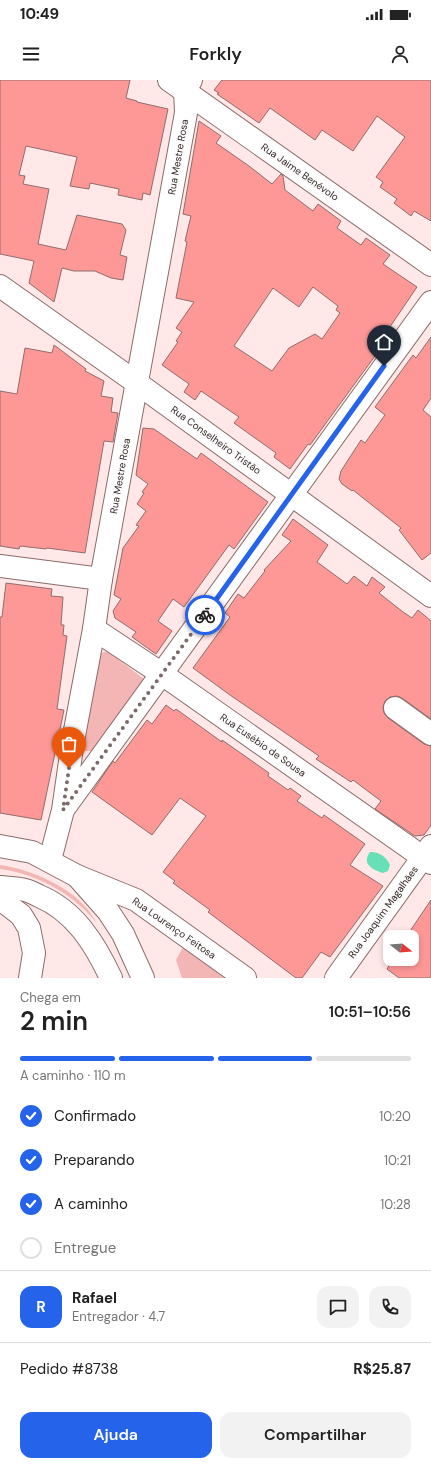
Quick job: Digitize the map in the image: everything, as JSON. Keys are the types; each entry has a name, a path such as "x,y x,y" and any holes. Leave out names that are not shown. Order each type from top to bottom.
{"street":[{"name":"Rua Jaime Benévolo","path":"182,83 431,266"},
{"name":"Rua Mestre Rosa","path":"50,860 63,810 73,741 94,629 101,579 186,113 182,83"},
{"name":"Rua Conselheiro Tristão","path":"4,292 137,383 431,596"},
{"path":"63,810 431,302"},
{"path":"0,566 101,579"},
{"name":"Rua Eusébio de Sousa","path":"94,629 428,855"},
{"path":"395,708 431,734"},
{"path":"0,846 32,852 50,860 77,876 108,911 123,934 143,978"},
{"name":"Rua Joaquim Magalhães","path":"336,978 428,855"},
{"name":"Rua Lourenço Feitosa","path":"77,876 136,900 245,978"},
{"path":"0,887 26,890 50,900 68,913 86,934 100,955 111,978"},
{"path":"0,899 21,915 29,928 34,953 30,978"}],"shaded area":[{"path":"107,651 144,679 92,751 84,751 82,743 99,654"},
{"path":"370,852 379,854 387,859 390,865 388,871 383,873 369,866 367,860"},
{"path":"0,865 27,872 55,883 79,900 96,922 76,902 53,886 27,875 0,869"},
{"path":"183,947 224,978 182,978 176,960"}],"building":[{"path":"0,80 130,80 126,98 168,109 150,195 143,193 142,200 118,195 119,189 90,183 89,189 70,186 77,157 26,146 19,175 25,176 23,184 49,189 38,244 66,250 77,215 122,224 126,230 120,255 127,257 123,280 111,278 95,271 74,271 62,268 54,302 29,283 34,261 0,254"},
{"path":"222,80 431,80 431,221 414,211 411,216 394,203 397,199 380,187 383,182 376,177 405,137 377,116 353,151 322,130 315,140 270,108 259,123 217,94 219,93 214,90"},
{"path":"199,121 221,136 216,143 272,184 281,174 283,176 285,190 313,211 318,204 341,221 337,228 361,245 366,238 390,255 383,264 417,287 379,343 383,345 310,445 308,444 290,469 274,457 276,453 234,423 239,417 201,391 195,400 184,392 189,384 162,365 178,342 176,341 182,332 176,328 194,302 176,298 187,242 185,241 191,216 183,214","holes":["313,287 338,306 336,310 340,313 322,339 315,334 289,348 272,371 234,346 273,288 299,307"]},
{"path":"431,337 431,398 423,410 431,417 431,553 422,560 399,530 401,528 353,490 352,491 342,484 339,479 341,471 361,440 365,443 385,415 375,407 413,355 416,358"},
{"path":"54,345 86,369 85,371 104,381 101,396 113,398 111,412 118,413 113,442 104,441 85,553 47,548 20,546 19,549 0,546 0,391 17,394 25,348 52,353"},
{"path":"143,428 154,429 197,459 201,453 268,502 234,549 229,545 184,607 173,599 158,621 172,631 156,654 132,637 136,632 115,618 113,611 121,599 114,595 123,548 139,526 136,525 146,511 137,504 144,493 142,492 148,484 136,475"},
{"path":"293,519 328,545 317,562 347,584 354,576 367,586 372,577 385,587 379,593 403,612 412,618 418,610 431,621 431,719 397,696 390,697 385,701 383,707 384,713 388,718 424,744 431,746 431,825 424,835 415,836 375,809 381,801 353,780 351,782 316,759 319,756 193,668 230,617 225,613 238,594 244,598 265,571 264,570 291,541 282,535"},
{"path":"6,583 52,589 51,596 63,597 61,625 64,625 63,635 67,636 57,709 64,710 41,820 0,813 0,617 2,617"},
{"path":"166,705 174,711 176,709 222,742 222,740 269,773 268,776 288,790 290,788 301,796 297,801 322,818 324,815 365,844 350,865 383,886 330,957 321,952 302,978 296,978 208,912 210,910 173,883 175,881 163,872 206,816 180,798 152,835 92,792 113,761 115,763 147,720 152,724"},
{"path":"431,900 431,978 399,978 387,969 389,966 419,966 419,930 411,930"}],"way so far":[{"path":"69,768 63,810 205,615"}],"route":[{"path":"205,615 384,366"}]}
